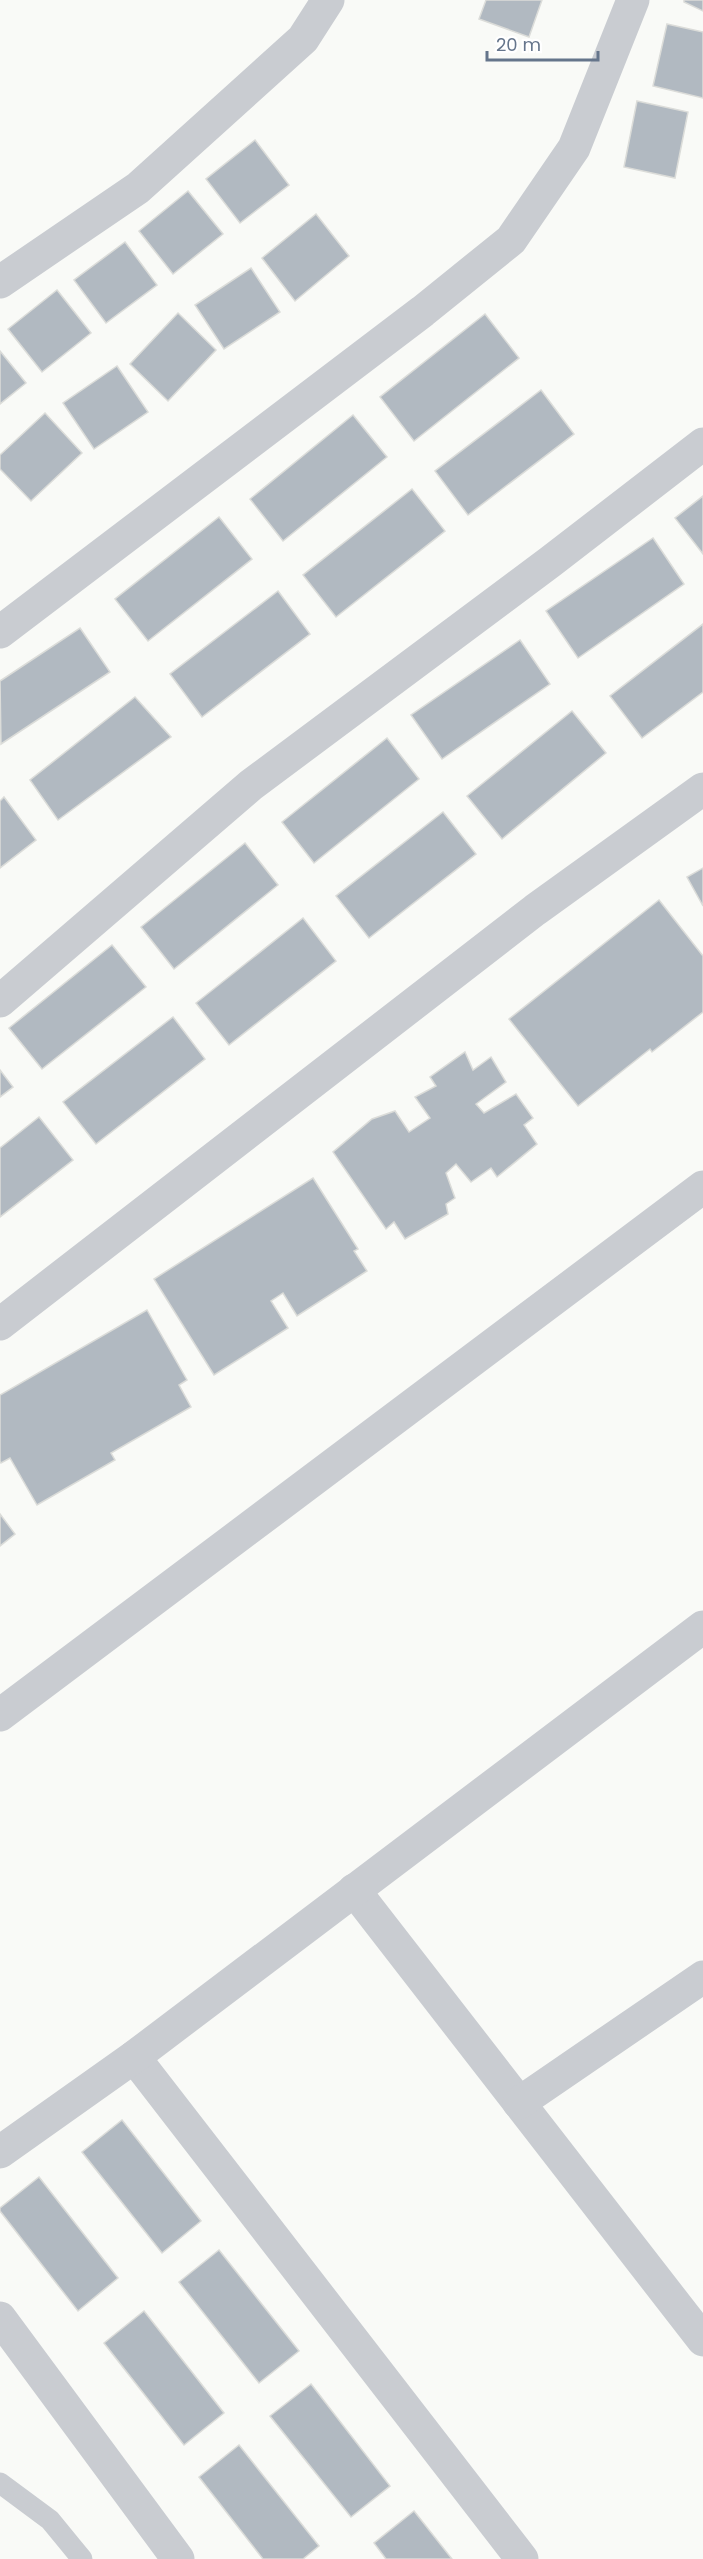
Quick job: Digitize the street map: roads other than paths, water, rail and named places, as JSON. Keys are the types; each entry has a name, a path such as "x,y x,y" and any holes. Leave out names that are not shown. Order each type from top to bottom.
{"street":[{"path":"0,282 138,188 303,39 328,0"},
{"path":"0,632 512,240 574,148 633,0"},
{"path":"0,1001 251,784 550,562 703,444"},
{"path":"0,1324 535,910 703,789"},
{"path":"0,1715 703,1186"},
{"path":"0,2152 134,2057 703,1627"},
{"path":"354,1890 703,2340"},
{"path":"519,2103 703,1977"},
{"path":"134,2057 522,2559"},
{"path":"0,2318 178,2559"}],"lane":[{"path":"0,2483 50,2520 82,2559"}]}
